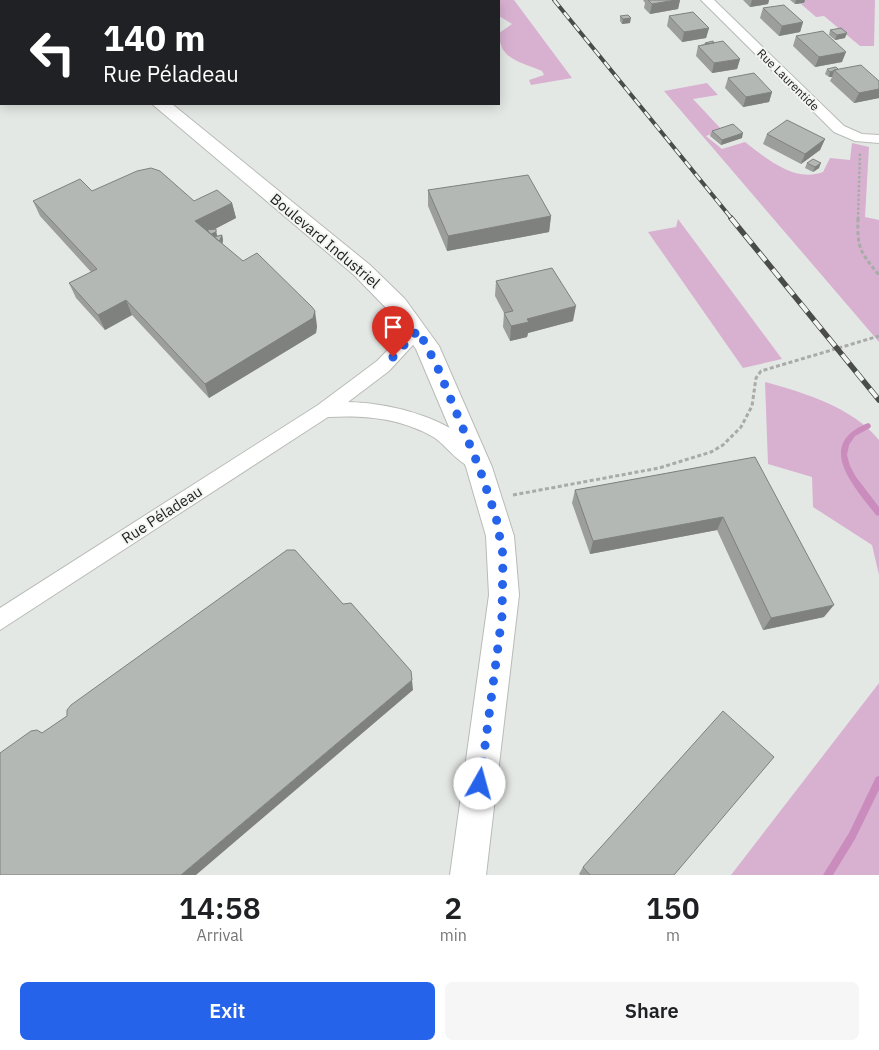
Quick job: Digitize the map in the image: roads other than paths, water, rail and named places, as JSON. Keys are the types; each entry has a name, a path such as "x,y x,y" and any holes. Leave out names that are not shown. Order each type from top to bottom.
{"street":[{"name":"Rue Laurentide","path":"707,0 834,125 845,133 860,138 879,139"},
{"name":"Boulevard Industriel","path":"161,105 365,273 397,305 418,330 441,374 479,467 491,499 503,555 504,595 468,875"},
{"name":"Rue Péladeau","path":"0,620 324,410 383,366 418,330"},
{"path":"324,410 368,408 412,418 449,438 479,467"}],"waterway":[{"path":"868,426 853,434 845,444 844,455 853,479 879,513"},
{"path":"828,875 852,836 879,780"}],"railway":[{"path":"554,0 732,219"},
{"path":"731,218 879,400"}]}
